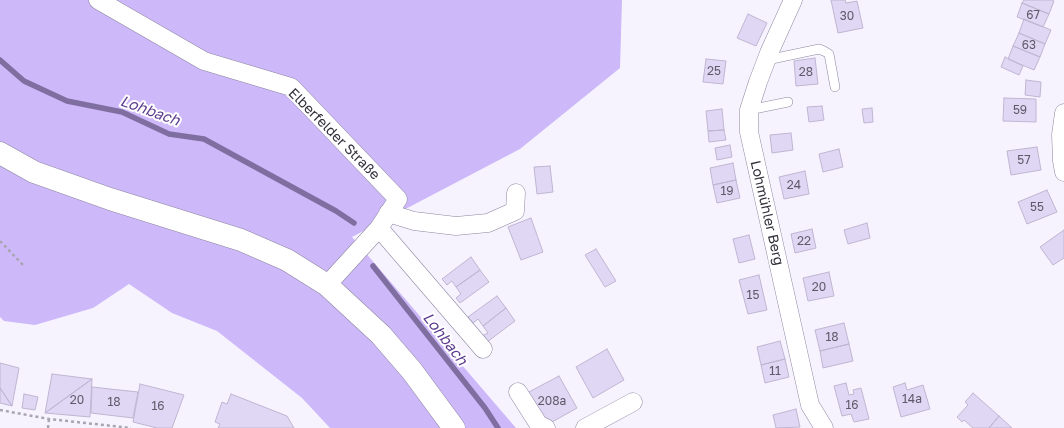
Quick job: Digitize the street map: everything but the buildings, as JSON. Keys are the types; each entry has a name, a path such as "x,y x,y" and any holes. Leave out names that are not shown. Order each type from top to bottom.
{"main road":[{"path":"0,153 34,172 110,199 242,240 287,260 327,285 381,335 412,371 454,428"}],"street":[{"name":"Elberfelder Straße","path":"98,0 204,61 291,87 398,199 384,220 327,285"},
{"name":"Lohmühler Berg","path":"793,0 767,60 749,110 749,132 810,405 824,428"},
{"path":"1064,113 1061,136 1064,172"},
{"path":"384,220 414,221 456,226 488,222 515,211 516,193"},
{"path":"384,220 483,349"},
{"path":"518,392 539,425 546,428"},
{"path":"585,428 633,402"}],"lane":[{"path":"767,60 819,49 829,54 835,87"},
{"path":"749,110 788,102"}],"path":[{"path":"0,241 23,265"},
{"path":"0,410 49,419 131,428"},
{"path":"48,428 49,419"}],"shaded area":[{"path":"0,0 622,0 620,68 520,149 352,237 516,428 330,428 302,398 217,331 172,313 129,284 93,308 35,325 4,321 0,317"}],"waterway":[{"name":"Lohbach","path":"0,60 24,81 67,101 122,112 169,134 204,139 336,211 354,223"},
{"name":"Lohbach","path":"373,266 485,408 498,428"}]}
